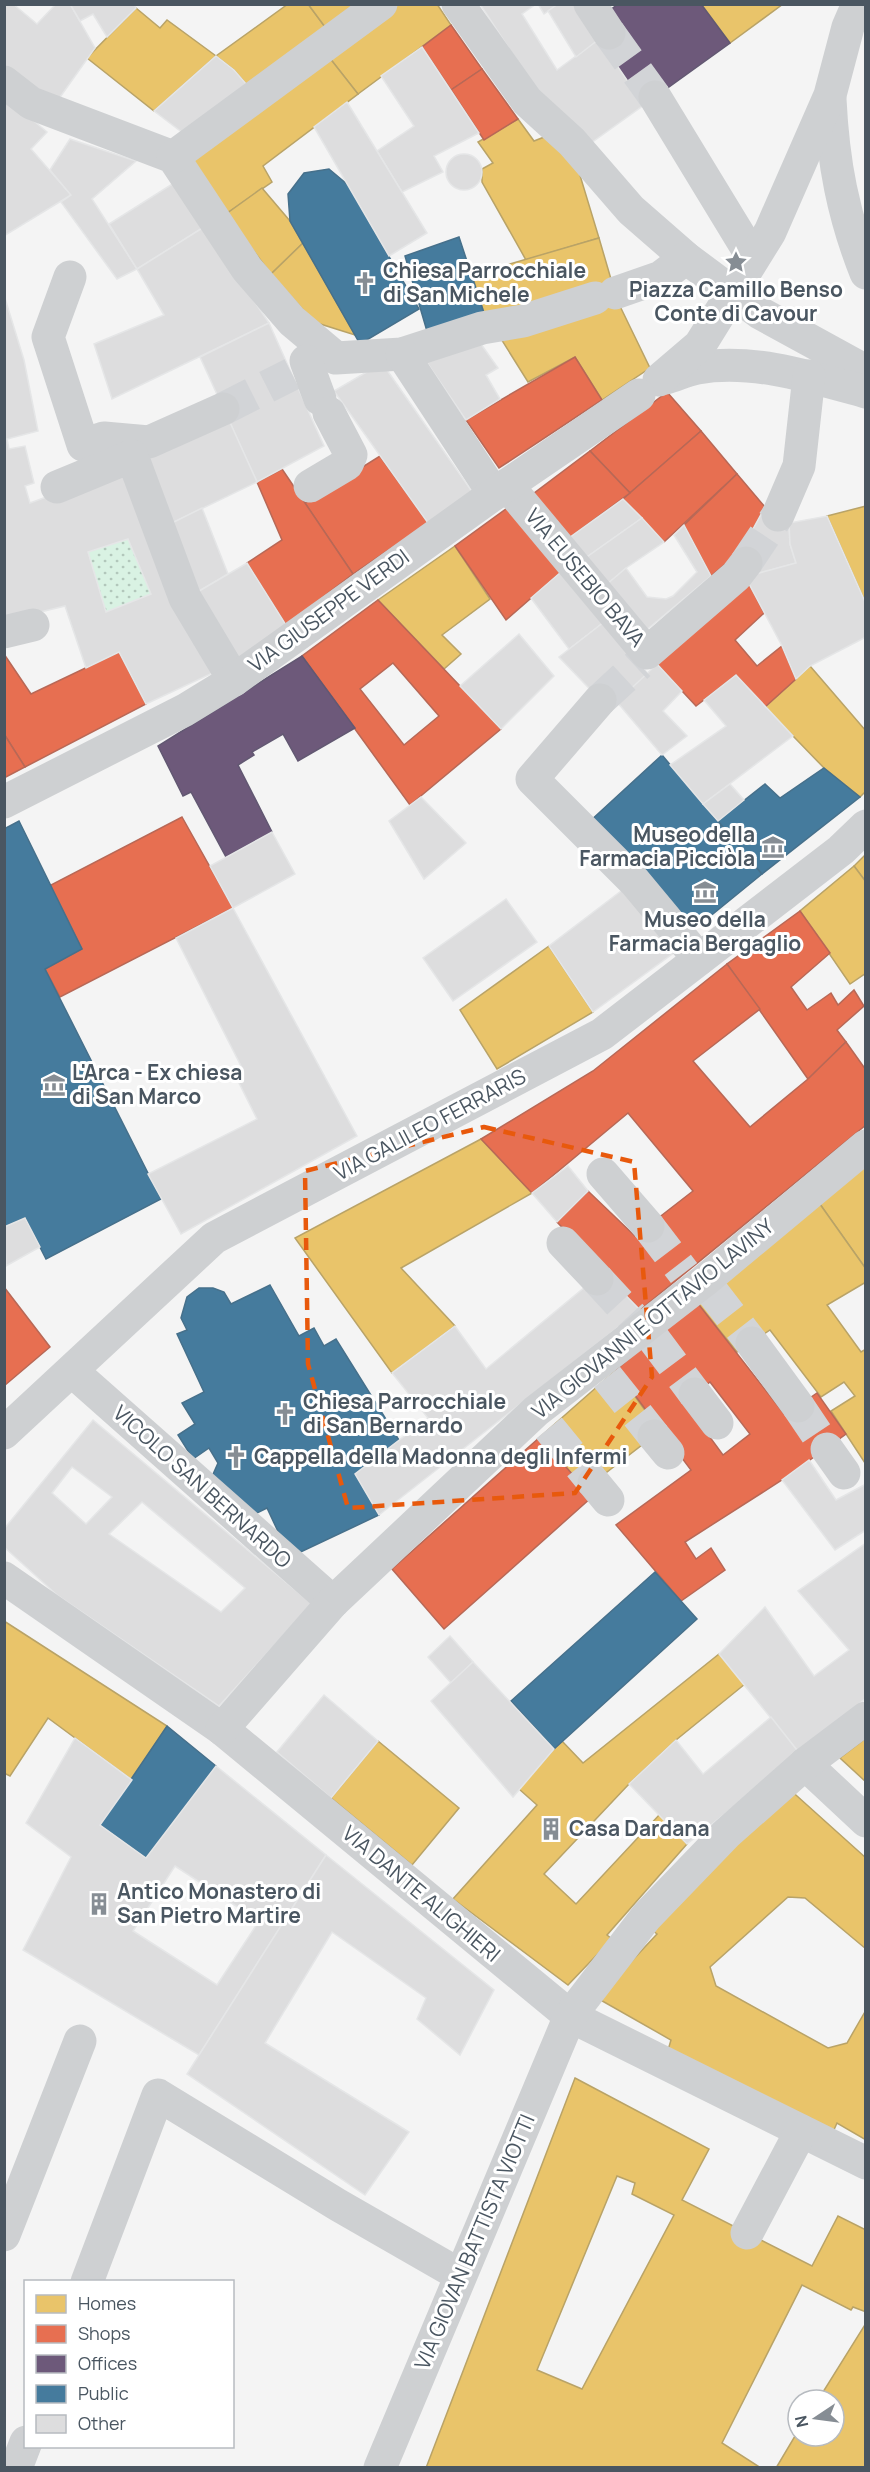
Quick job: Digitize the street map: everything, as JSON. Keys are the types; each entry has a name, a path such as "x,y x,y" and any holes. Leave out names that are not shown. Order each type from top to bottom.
{"street":[{"path":"173,157 381,4"},
{"path":"458,4 527,101 572,142 631,210 686,258 732,293 809,342 866,371"},
{"path":"590,4 609,33"},
{"path":"858,4 848,27 830,95 770,232 700,345 659,381 696,368 739,365 809,376 866,392"},
{"path":"4,82 31,103 173,157 247,269 292,321 324,406 351,455 347,464 310,486"},
{"path":"830,95 833,152 848,229 866,273"},
{"path":"655,97 753,258"},
{"path":"307,360 402,354 482,328 523,321 661,277 686,258"},
{"path":"70,278 48,337 83,444 104,438 149,442 223,409"},
{"name":"VIA EUSEBIO BAVA","path":"402,354 501,489 643,658 736,576 746,563"},
{"path":"778,515 799,466 809,376"},
{"name":"VIA GIUSEPPE VERDI","path":"4,802 185,710 234,680 501,489 639,395"},
{"path":"57,487 132,456 185,598 234,680"},
{"path":"600,700 532,778 636,882 699,959"},
{"name":"VIA GALILEO FERRARIS","path":"4,1433 213,1238 602,1034 841,850 866,826"},
{"name":"VIA GIOVANNI E OTTAVIO LAVINY","path":"222,1729 333,1602 602,1371 642,1328 866,1146"},
{"path":"603,1174 648,1226"},
{"path":"563,1244 597,1279"},
{"path":"752,1343 798,1406"},
{"name":"VICOLO SAN BERNARDO","path":"72,1371 333,1602"},
{"path":"695,1394 717,1423"},
{"name":"VIA DANTE ALIGHIERI","path":"4,1578 222,1729 570,2016 866,2163"},
{"name":"VIA GIOVAN BATTISTA VIOTTI","path":"380,2468 570,2016 646,1917 726,1834 805,1764 866,1718"},
{"path":"805,1764 866,1821"},
{"path":"4,2235 80,2041"},
{"path":"88,2280 158,2095 338,2205 460,2275"},
{"path":"747,2233 801,2131"},
{"path":"16,2468 24,2447"}],"highlighted area":[{"path":"484,1127 634,1162 652,1377 575,1493 348,1508 308,1364 305,1171"}],"green space":[{"path":"128,539 151,594 106,612 88,552"}],"building: Homes":[{"path":"288,4 308,4 328,31 253,92 234,70 216,56"},
{"path":"308,4 359,4 328,31"},
{"path":"387,4 437,4 451,25 358,94 325,52"},
{"path":"701,4 783,4 730,43"},
{"path":"136,8 160,28 167,20 216,56 154,111 87,58"},
{"path":"325,52 358,94 263,166 272,182 226,214 190,155"},
{"path":"518,119 534,141 552,134 576,162 599,238 526,260 482,182 482,169 493,163 478,142"},
{"path":"262,188 290,221 303,243 271,274 226,214"},
{"path":"599,238 613,286 486,319 472,275"},
{"path":"303,243 355,335 314,322 271,274"},
{"path":"617,300 650,368 602,400 575,357 528,382 498,334"},
{"path":"866,506 866,604 827,516"},
{"path":"455,546 490,599 442,635 461,654 444,669 378,600"},
{"path":"810,666 866,731 866,791 860,797 824,768 765,707"},
{"path":"866,854 866,882 854,866"},
{"path":"854,866 866,882 866,973 850,984 800,911"},
{"path":"549,946 593,1012 497,1069 460,1010"},
{"path":"481,1139 532,1193 401,1268 455,1326 392,1373 295,1238"},
{"path":"866,1163 866,1269 817,1200"},
{"path":"817,1200 866,1269 866,1282 827,1305 861,1352 866,1349 865,1463 831,1411 855,1396 844,1382 821,1397 770,1330 737,1352 696,1301"},
{"path":"616,1370 660,1431 585,1489 540,1437"},
{"path":"4,1621 167,1726 132,1780 48,1718 10,1776 4,1773"},
{"name":"Casa Dardana","path":"719,1654 745,1684 676,1740 629,1784 544,1874 576,1904 660,1814 687,1844 607,1935 612,1939 568,1985 453,1899 537,1805 519,1789 562,1741 583,1763"},
{"path":"866,1738 866,1782 840,1758"},
{"path":"378,1741 459,1808 412,1865 331,1798"},
{"path":"787,1787 866,1858 866,1949 805,1898 788,1897 710,1967 716,1986 828,2048 847,2043 866,2010 866,2140 837,2123 833,2132 668,2050 671,2040 597,1998 657,1934 651,1929"},
{"path":"575,2078 709,2149 682,2200 812,2266 838,2216 866,2230 866,2312 853,2307 851,2310 802,2285 722,2443 761,2468 426,2468","holes":["617,2176 635,2183 632,2194 674,2215 582,2389 537,2370"]},
{"path":"866,2323 866,2468 776,2468 788,2448 846,2448 846,2388 825,2388"}],"building: Shops":[{"path":"451,25 482,69 451,90 422,47"},
{"path":"482,69 518,119 484,140 451,90"},
{"path":"575,357 602,400 499,468 466,420"},
{"path":"667,392 701,431 630,493 590,451"},
{"path":"701,431 737,474 664,542 623,499"},
{"path":"590,451 630,493 569,538 533,494"},
{"path":"380,456 428,523 353,574 305,503"},
{"path":"282,469 353,574 286,625 247,563 282,540 257,482"},
{"path":"737,474 765,507 741,551 711,576 684,525"},
{"path":"510,506 561,572 506,620 455,546"},
{"path":"748,582 764,613 735,640 757,666 782,646 796,679 765,707 736,675 696,706 657,664"},
{"path":"378,600 501,729 410,805 302,656","holes":["393,663 439,716 404,745 360,689"]},
{"path":"119,652 146,704 25,767 4,734 4,654 31,694"},
{"path":"4,734 25,767 4,778"},
{"path":"182,817 233,908 60,997 45,969 82,949 49,886"},
{"path":"800,911 830,953 791,987 807,1010 831,993 838,1005 854,990 864,1006 837,1030 846,1042 808,1079 727,964"},
{"path":"727,964 760,1009 693,1061 750,1127 808,1079 846,1042 866,1070 866,1125 640,1310 557,1222 588,1191 635,1236 693,1191 628,1113 532,1193 481,1139 593,1071"},
{"path":"4,1287 50,1347 4,1386"},
{"path":"696,1301 785,1415 817,1393 846,1434 782,1480 685,1542 696,1559 711,1548 725,1570 681,1601 616,1525 691,1470 616,1370","holes":["710,1382 750,1434 723,1455 684,1402"]},
{"path":"540,1437 592,1497 444,1629 392,1569"}],"building: Offices":[{"path":"618,4 701,4 730,43 644,105 599,39 609,11"},
{"path":"302,656 355,728 298,761 283,734 252,752 254,755 238,765 272,832 226,857 191,792 183,796 158,746"}],"building: Public":[{"name":"Chiesa Parrocchiale di San Michele","path":"329,169 348,185 419,309 360,344 290,221 288,194 304,173"},
{"path":"459,237 486,319 429,338 405,256"},
{"path":"662,755 762,874 692,931 588,823"},
{"path":"824,768 860,797 762,874 718,821 765,784 780,798"},
{"name":"L'Arca - Ex chiesa di San Marco","path":"19,821 82,949 45,969 161,1199 46,1259 25,1218 4,1227 4,829"},
{"name":"Chiesa Parrocchiale di San Bernardo","path":"270,1285 299,1336 314,1328 324,1346 336,1339 399,1440 355,1474 379,1515 290,1557 267,1508 249,1517 210,1481 218,1463 209,1448 193,1459 178,1435 195,1424 182,1403 204,1392 177,1334 187,1330 181,1318 187,1297 199,1288 213,1288 224,1292 231,1304"},
{"path":"655,1572 697,1619 554,1749 511,1701"},
{"path":"167,1726 216,1766 146,1858 100,1825"}],"building: Other":[{"path":"4,4 13,4 37,24 56,4 70,4 95,48 58,100 4,71"},
{"path":"70,4 134,4 136,8 107,37 93,14 80,21"},
{"path":"480,4 536,4 522,14 557,70 599,39 644,105 584,148 534,87"},
{"path":"538,4 558,4 544,14"},
{"path":"558,4 576,4 599,39 576,57 548,11"},
{"path":"422,47 479,133 434,156 443,172 402,192 377,151 414,126 381,76"},
{"path":"216,56 234,70 253,92 191,139 154,111"},
{"path":"4,96 47,132 31,149 71,195 4,236"},
{"path":"347,102 427,233 389,256 314,127"},
{"path":"70,139 136,161 92,199 137,269 117,279 61,202 71,195 50,170"},
{"path":"464,154 476,160 482,172 476,184 464,190 452,184 446,172 452,160"},
{"path":"177,181 204,227 137,269 109,224"},
{"path":"204,227 269,323 112,399 94,344 164,315 137,269"},
{"path":"4,295 24,360 38,431 7,439 9,449 25,446 34,483 25,486 30,503 122,469 217,671 146,704 119,652 86,668 65,606 4,621","holes":["128,539 151,594 106,612 88,552"]},
{"path":"269,323 324,446 257,482 200,357"},
{"path":"476,337 498,368 486,375 500,399 466,420 421,354"},
{"path":"382,363 473,493 428,523 334,391"},
{"path":"228,418 257,482 168,525 140,459"},
{"path":"623,499 642,518 584,559 569,538"},
{"path":"765,507 789,523 790,544 796,563 752,575 741,551"},
{"path":"202,508 228,574 189,597 168,525"},
{"path":"827,516 866,604 866,637 810,666 796,679 782,646 748,582 752,575 796,563 790,544 789,523"},
{"path":"642,518 664,542 606,585 584,559"},
{"path":"684,525 711,576 644,632 606,585 626,568 647,597 666,599 673,596 697,572 674,535"},
{"path":"247,563 286,625 233,662 189,597"},
{"path":"561,572 604,622 569,649 531,598"},
{"path":"604,622 648,674 609,709 559,657"},
{"path":"519,634 554,676 501,729 460,686"},
{"path":"657,664 682,691 663,711 687,736 662,755 617,702"},
{"path":"736,675 793,736 703,804 670,765 726,726 704,700"},
{"path":"730,784 744,800 718,821 703,804"},
{"path":"421,797 466,843 424,879 389,821"},
{"path":"272,832 295,874 233,908 210,866"},
{"path":"629,885 679,949 593,1012 549,946"},
{"path":"506,899 537,942 453,1001 423,958"},
{"path":"233,908 357,1136 181,1234 148,1174 257,1119 235,1075 243,1070 176,938"},
{"path":"568,1166 588,1191 557,1222 532,1193"},
{"path":"25,1218 40,1247 6,1266 4,1227"},
{"path":"603,1272 640,1310 379,1515 355,1474 428,1418 392,1373 455,1326 486,1369"},
{"path":"93,1420 312,1604 219,1706 57,1595 4,1547 4,1529","holes":["72,1467 112,1497 86,1524 52,1493","142,1502 245,1588 221,1612 109,1534"]},
{"path":"809,1460 836,1500 866,1484 866,1530 835,1550 782,1480"},
{"path":"866,1543 866,1698 800,1754 719,1654 765,1607 814,1676 849,1650 798,1591"},
{"path":"450,1636 473,1662 451,1683 428,1657"},
{"path":"473,1662 554,1749 513,1797 431,1701"},
{"path":"324,1695 378,1741 331,1798 277,1752"},
{"path":"771,1717 800,1754 687,1844 629,1784 676,1740 703,1774"},
{"name":"Antico Monastero di San Pietro Martire","path":"75,1738 132,1780 100,1825 146,1858 216,1766 326,1855 199,2055 23,1950 71,1857 26,1823","holes":["175,1866 259,1921 217,1985 133,1931"]},
{"path":"326,1855 494,1990 460,2055 417,2019 426,1998 332,1932 265,2043 409,2132 365,2195 187,2074"}],"tunnel":[{"path":"609,33 655,97"},
{"path":"223,409 292,374"},
{"path":"746,563 778,515"},
{"path":"600,700 639,664"},
{"path":"648,1226 684,1273"},
{"path":"597,1279 632,1317"},
{"path":"710,1289 752,1343"},
{"path":"653,1338 695,1394"},
{"path":"607,1377 654,1436"},
{"path":"798,1406 827,1449"},
{"path":"549,1428 594,1483"}],"place":[{"name":"Piazza Camillo Benso Conte di Cavour","path":"736,262"},
{"name":"Chiesa Parrocchiale di San Michele","path":"365,283"},
{"name":"Museo della Farmacia Picciòla","path":"773,847"},
{"name":"Museo della Farmacia Bergaglio","path":"705,892"},
{"name":"L'Arca - Ex chiesa di San Marco","path":"54,1085"},
{"name":"Chiesa Parrocchiale di San Bernardo","path":"285,1414"},
{"name":"Cappella della Madonna degli Infermi","path":"236,1457"},
{"name":"Casa Dardana","path":"551,1829"},
{"name":"Antico Monastero di San Pietro Martire","path":"99,1904"}]}
